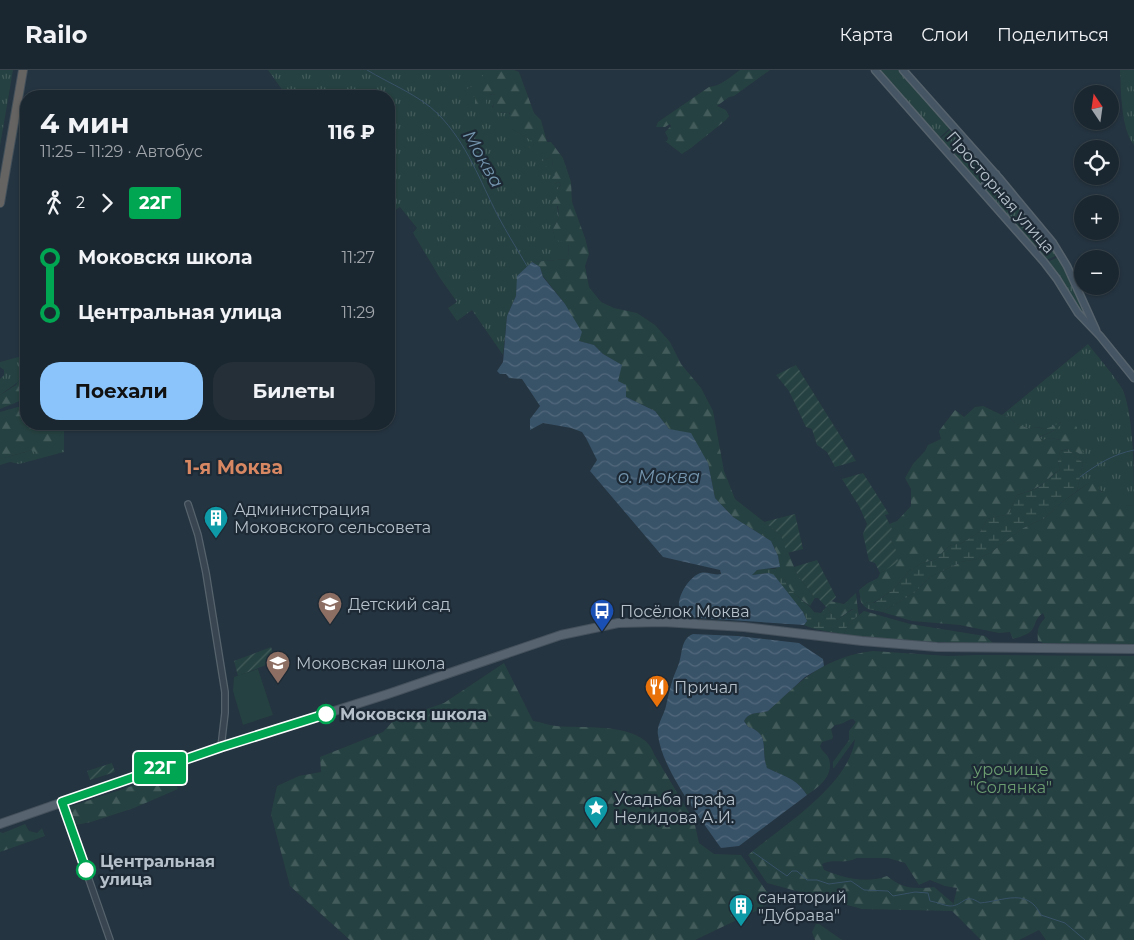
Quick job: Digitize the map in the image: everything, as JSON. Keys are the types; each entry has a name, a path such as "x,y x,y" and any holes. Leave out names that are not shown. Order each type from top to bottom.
{"highway":[{"path":"0,173 18,70"},
{"path":"0,203 23,70"}],"main road":[{"name":"Просторная улица","path":"874,70 981,189 1051,271 1081,318 1100,336 1134,378"},
{"name":"Просторная улица","path":"903,70 996,174 1058,251 1100,336"},
{"path":"981,189 996,174"},
{"path":"1081,318 1086,318 1088,313"},
{"path":"0,824 221,747 388,694 561,635 618,623 663,622 744,628 827,638 937,647 1134,649"}],"street":[{"path":"188,504 198,535 204,563 225,692 225,713 221,747"},
{"path":"62,802 110,940"}],"green space":[{"path":"0,70 13,70 0,146"},
{"path":"268,70 482,70 483,76 478,84 467,89 476,99 486,103 488,94 496,95 497,99 492,107 501,113 509,112 512,129 535,142 533,145 542,153 542,161 551,157 555,175 554,184 559,182 561,185 556,196 559,218 553,229 555,239 569,242 568,259 532,262 518,276 516,296 507,316 503,355 472,310 457,321 448,308 457,302 413,233 417,228 400,207 395,210 395,90 282,90"},
{"path":"481,70 514,70 519,72 534,113 541,120 547,142 551,142 563,158 571,182 572,202 589,254 585,266 589,287 601,302 614,308 637,313 655,325 670,342 681,364 701,388 713,411 724,471 735,499 781,535 797,574 815,598 810,606 792,592 781,574 778,556 771,541 733,517 715,498 708,463 669,429 655,411 626,397 618,381 621,365 603,354 594,345 579,341 565,304 543,276 540,267 532,262 568,259 569,243 555,240 553,229 559,218 558,206 552,207 550,201 556,199 555,193 561,185 559,182 554,184 551,179 555,175 545,167 550,164 552,166 553,161 551,157 542,161 542,153 536,153 528,146 529,143 533,145 534,142 512,129 505,118 510,114 509,112 492,111 496,95 489,94 489,98 486,100 487,109 483,111 475,104 475,97 467,94 467,89 478,83 478,79 483,76"},
{"path":"740,70 770,70 717,106 726,110 729,116 691,148 682,154 665,141 668,138 665,132 671,126 670,124 665,127 656,127 658,122 709,87 721,83"},
{"path":"878,70 900,70 951,127 939,138"},
{"path":"1120,70 1134,70 1134,145 1124,120"},
{"path":"952,128 991,174 983,183 979,183 940,139"},
{"path":"998,180 1058,255 1046,260 986,191"},
{"path":"1059,257 1083,312 1082,314 1047,262"},
{"path":"1088,344 1119,384 1127,402 1133,446 1134,505 1127,506 1089,483 1077,491 1083,463 1068,449 1074,450 1081,455 1076,440 1076,432 1067,433 1061,440 1051,438 1043,440 1038,438 1055,430 1061,422 1050,429 1034,427 1030,429 1015,423 1008,416 1002,415"},
{"path":"20,357 20,380 0,395 0,379 4,375 4,370 0,367 0,362"},
{"path":"796,365 856,461 835,467 827,452 817,445 812,429 806,427 789,391 776,375"},
{"path":"20,379 20,400 0,409 0,395 16,385"},
{"path":"20,406 20,430 61,430 55,451 47,454 38,454 32,450 0,459 0,412"},
{"path":"983,406 1008,416 1015,423 1030,429 1034,427 1049,428 1065,422 1055,430 1039,437 1043,440 1051,438 1060,440 1059,437 1067,433 1067,425 1071,424 1077,427 1076,440 1084,453 1081,455 1068,449 1060,451 1058,462 1060,470 1038,487 1017,495 1009,514 987,519 981,531 962,543 949,546 936,559 920,564 909,571 893,590 873,603 867,602 864,606 861,602 859,590 878,578 896,550 888,534 892,529 889,524 897,521 911,506 911,489 905,478 913,464 928,445 941,439 939,431 955,410 964,417 975,407"},
{"path":"61,430 64,430 64,452 19,464 10,462 0,465 0,459 43,446 51,442 62,432"},
{"path":"1068,449 1083,463 1077,491 1045,518 1023,528 990,553 977,559 961,562 930,577 914,593 882,612 868,609 864,606 867,602 874,603 893,590 909,571 920,564 936,559 949,546 962,543 981,531 987,519 1009,514 1017,495 1038,487 1060,470 1058,462 1060,451"},
{"path":"863,473 889,514 885,515 892,529 888,534 896,550 898,562 880,573 875,563 869,561 863,534 867,524 859,506 842,479"},
{"path":"1089,483 1096,483 1100,491 1110,490 1114,492 1117,498 1121,497 1124,500 1127,506 1134,505 1134,644 1043,643 1038,641 1038,628 1045,618 1043,613 1038,617 1034,628 1030,632 1013,639 1010,632 999,633 960,625 912,621 882,612 914,593 930,577 961,562 977,559 990,553 1023,528 1045,518 1062,502"},
{"path":"795,514 803,549 787,553 781,535 764,522"},
{"path":"817,560 836,597 826,607 818,598 815,598 794,567"},
{"path":"780,567 785,581 791,590 814,612 821,613 826,607 837,620 853,609 858,611 859,615 848,624 844,635 813,629 804,625 807,621 803,612 769,573 752,575 759,570 775,569"},
{"path":"856,593 858,611 852,609 837,620 826,607 830,601 844,604"},
{"path":"864,611 910,624 985,636 993,643 927,642 844,635 848,624"},
{"path":"271,647 276,661 238,676 234,661"},
{"name":"урочище \"Солянка\"","path":"873,651 948,656 1134,656 1134,940 1046,940 1039,930 1019,940 981,940 952,911 862,909 767,883 748,855 812,804 841,773 850,756 855,739 834,768 833,762 849,740 849,731 856,722 853,719 835,725 831,729 832,739 822,742 820,746 829,759 829,771 821,785 807,795 794,781 767,768 762,738 755,730 748,727 744,721 751,714 768,711 815,671 841,658","holes":["857,858 888,858 905,863 919,885 930,880 957,888 952,910 953,903 934,887 904,886 887,876 871,880 847,878 824,870 822,864"]},
{"path":"504,663 533,721 556,726 596,727 625,731 638,736 648,743 694,821 699,843 714,854 741,855 769,895 762,908 695,940 350,940 290,886 271,814 277,786 299,776 321,772 320,757 383,732 393,721 444,703"},
{"path":"258,669 273,715 243,725 233,691 234,677"},
{"path":"112,763 115,772 90,780 87,771"},
{"path":"171,773 178,789 134,808 76,825 69,807"},
{"path":"25,824 29,831 37,833 42,828 45,836 0,852 0,832 3,833"},
{"path":"816,924 819,924 842,940 815,940 812,932"}],"water":[{"name":"о. Моква","path":"532,262 540,267 543,277 565,304 582,332 579,341 594,345 603,354 622,365 618,381 626,385 626,397 655,411 669,429 691,433 708,463 715,498 733,517 771,541 778,556 780,567 757,570 752,575 769,573 774,575 803,612 807,621 804,625 685,617 681,613 679,601 689,582 698,574 721,574 720,570 663,557 590,471 597,460 582,432 543,423 530,430 530,419 540,406 522,379 509,378 506,374 500,374 497,371 503,362 507,316 516,296 517,276"},
{"path":"693,634 738,636 799,643 823,659 824,666 805,677 768,711 751,714 744,721 748,727 755,730 762,738 767,768 794,781 807,795 739,846 721,848 693,809 674,778 661,749 658,735 659,724 684,643"}],"waterway":[{"name":"Моква","path":"367,70 422,101 448,125 465,150 498,216 527,266"},
{"path":"1080,477 1105,460 1134,450"},
{"path":"753,852 787,876 792,871 797,871 807,880 817,880 829,884 851,881 864,890 888,891 893,896 915,892 928,893 930,901 948,906 958,904 967,899 980,903 1022,898 1035,906 1041,915 1065,923 1085,940"}],"bus line":[{"name":"22Г","path":"86,870 62,802 221,747 326,714"}],"place":[{"name":"Администрация Моковского сельсовета","path":"216,539"},
{"name":"Детский сад","path":"330,625"},
{"name":"Посёлок Моква","path":"602,632"},
{"name":"Моковская школа","path":"278,684"},
{"name":"Причал","path":"657,708"},
{"name":"Моковскя школа","path":"326,714"},
{"name":"Усадьба графа Нелидова А.И.","path":"596,829"},
{"name":"Центральная улица","path":"86,870"},
{"name":"санаторий \"Дубрава\"","path":"741,927"}],"district":[{"name":"1-я Моква","path":"234,467"}]}
